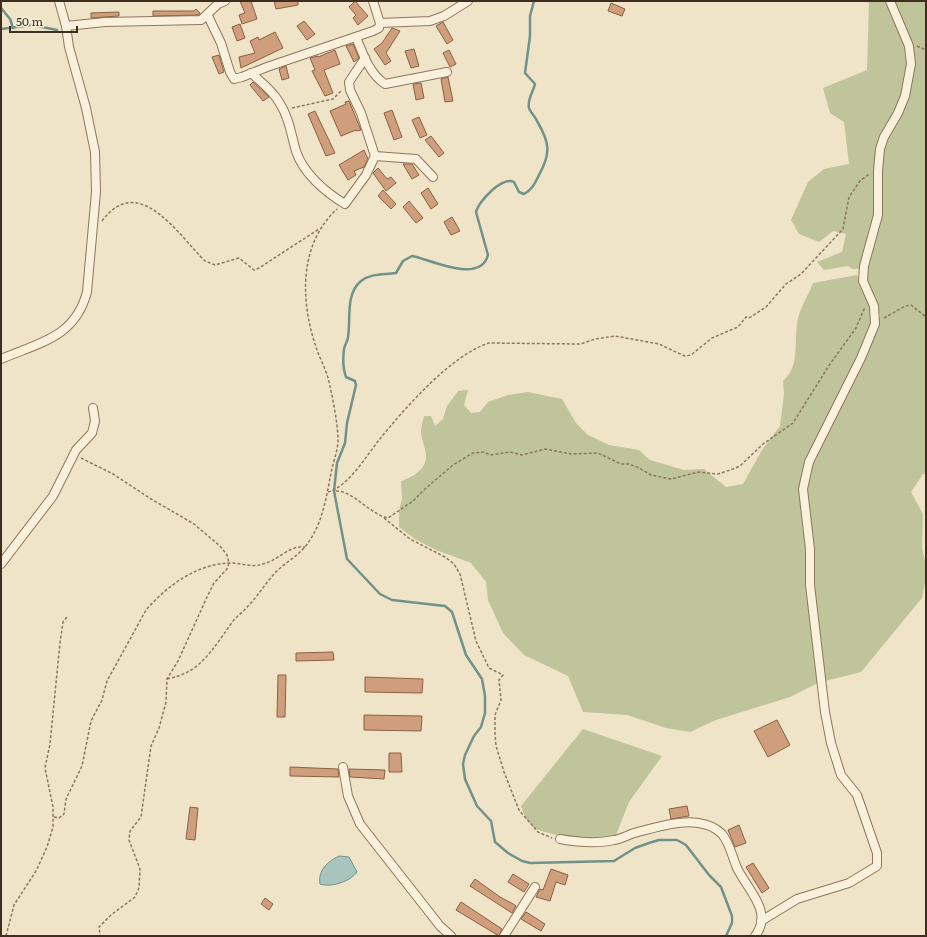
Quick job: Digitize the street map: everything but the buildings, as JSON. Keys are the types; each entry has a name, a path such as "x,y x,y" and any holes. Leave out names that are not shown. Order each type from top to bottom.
{"street":[{"path":"1,359 41,344 60,332 75,318 83,307 87,292 96,192 94,152 86,108 69,47 66,26 59,1"},
{"path":"66,26 105,22 201,20 208,16 218,4 225,1"},
{"path":"208,16 221,43 230,72 234,79 373,31 378,28 380,23 373,1"},
{"path":"380,23 430,21 444,16 468,1"},
{"path":"761,921 797,899 849,884 877,866 877,853 857,795 841,775 831,742 825,712 810,585 810,548 803,489 809,462 862,358 874,330 876,318 871,298 865,286 862,275 877,220 878,167 884,137 898,114 905,96 910,64 909,46 890,1"},
{"path":"356,37 365,58 378,79 385,84 446,72"},
{"path":"251,73 267,87 279,101 290,125 297,152 303,167 335,198 345,204 366,175 375,156 361,113 350,90 349,82 365,58"},
{"path":"375,156 416,159 434,177"},
{"path":"1,564 53,496 74,455 92,433 95,421 93,408"},
{"path":"343,767 348,796 360,824 440,926 451,936"},
{"path":"560,839 594,842 614,840 634,833 683,822 712,826 722,834 728,844 738,869 755,897 761,911 761,921 755,936"},
{"path":"504,936 535,887"}],"path":[{"path":"283,109 333,99 349,82"},
{"path":"334,491 348,478 381,438 443,371 466,353 482,345 488,343 507,345 580,344 595,339 615,336 659,344 685,356 691,355 718,335 738,327 746,317 749,318 766,307 786,284 801,274 842,229 849,197 860,181 878,167"},
{"path":"101,223 106,215 121,205 131,202 146,206 158,213 205,261 215,265 239,258 254,270 320,228"},
{"path":"167,679 185,675 195,669 204,660 232,622 247,609 274,574 305,547 320,520 328,492 338,443 338,432 328,377 315,346 306,296 307,263 320,228 331,214 345,204"},
{"path":"382,517 388,518 393,516 413,501 453,465 473,453 484,452 490,454 510,452 522,455 545,449 571,454 598,453 621,464 634,466 651,475 671,479 698,472 718,474 740,466 763,444 793,423 830,364 856,328 865,306 871,298"},
{"path":"876,318 882,319 905,306 911,305 926,317"},
{"path":"74,455 113,474 151,499 194,524 220,546 227,555 229,563 227,569 214,583 207,596 178,661 167,679 166,702 159,728 151,746 141,817 130,831 129,840 140,869 140,888 135,897 98,927 100,936"},
{"path":"328,492 334,491 346,493 382,517 410,540 445,557 460,574 476,641 489,668 503,675 499,680 501,700 494,722 496,746 514,799 519,810 538,832 548,838 560,839"},
{"path":"54,817 62,817 66,799 82,766 91,721 102,700 107,681 146,610 175,582 207,567 229,563 254,566 263,564 282,555 293,547 305,547"},
{"path":"6,936 14,905 29,884 51,836 54,817 45,768 50,744 63,622 67,618"}],"green space":[{"path":"869,1 926,1 926,474 923,474 911,492 923,514 922,548 926,565 926,578 922,598 861,672 825,681 812,581 806,487 811,465 878,323 880,315 862,269 852,269 848,266 824,270 817,262 842,252 846,234 833,231 819,242 799,234 791,220 808,182 824,169 849,164 844,122 830,113 823,88 867,70"},
{"path":"857,275 860,286 872,307 873,322 800,491 801,516 808,545 820,682 790,697 716,720 690,732 666,728 627,715 583,712 568,676 524,655 503,633 488,600 486,582 471,563 436,550 415,539 399,527 399,511 402,499 401,481 418,472 426,461 426,453 421,431 424,416 431,416 435,426 443,419 447,406 458,391 468,390 464,405 471,413 480,412 488,402 508,395 528,392 562,399 576,423 588,435 609,445 639,450 650,460 684,470 704,469 726,487 743,484 762,450 780,426 784,394 783,381 792,369 795,354 798,318 813,283"},
{"path":"583,729 662,756 629,802 616,835 599,840 563,837 535,829 526,819 521,806"}],"water":[{"path":"339,856 349,857 357,872 346,881 340,883 330,885 320,884 320,875 324,867"}],"waterway":[{"path":"534,1 530,16 530,36 525,73 535,84 529,99 529,108 547,142 546,160 535,183 524,194 519,192 514,182 509,181 503,183 491,191 481,202 476,212 488,255 483,264 475,268 454,268 412,256 403,261 396,273 373,275 365,278 356,286 353,293 350,308 348,338 344,349 344,370 346,377 355,381 356,385 347,423 345,443 337,463 334,491 347,559 380,594 392,600 445,606 452,612 466,655 482,679 485,696 485,713 481,727 474,736 465,755 463,764 465,779 477,806 491,821 495,842 508,853 522,861 530,863 614,861 635,848 649,843 659,840 677,840 686,845 709,875 721,887 732,916 732,923 726,936"},
{"path":"1,8 10,19 13,28"},
{"path":"1,29 32,25 57,30"}]}
